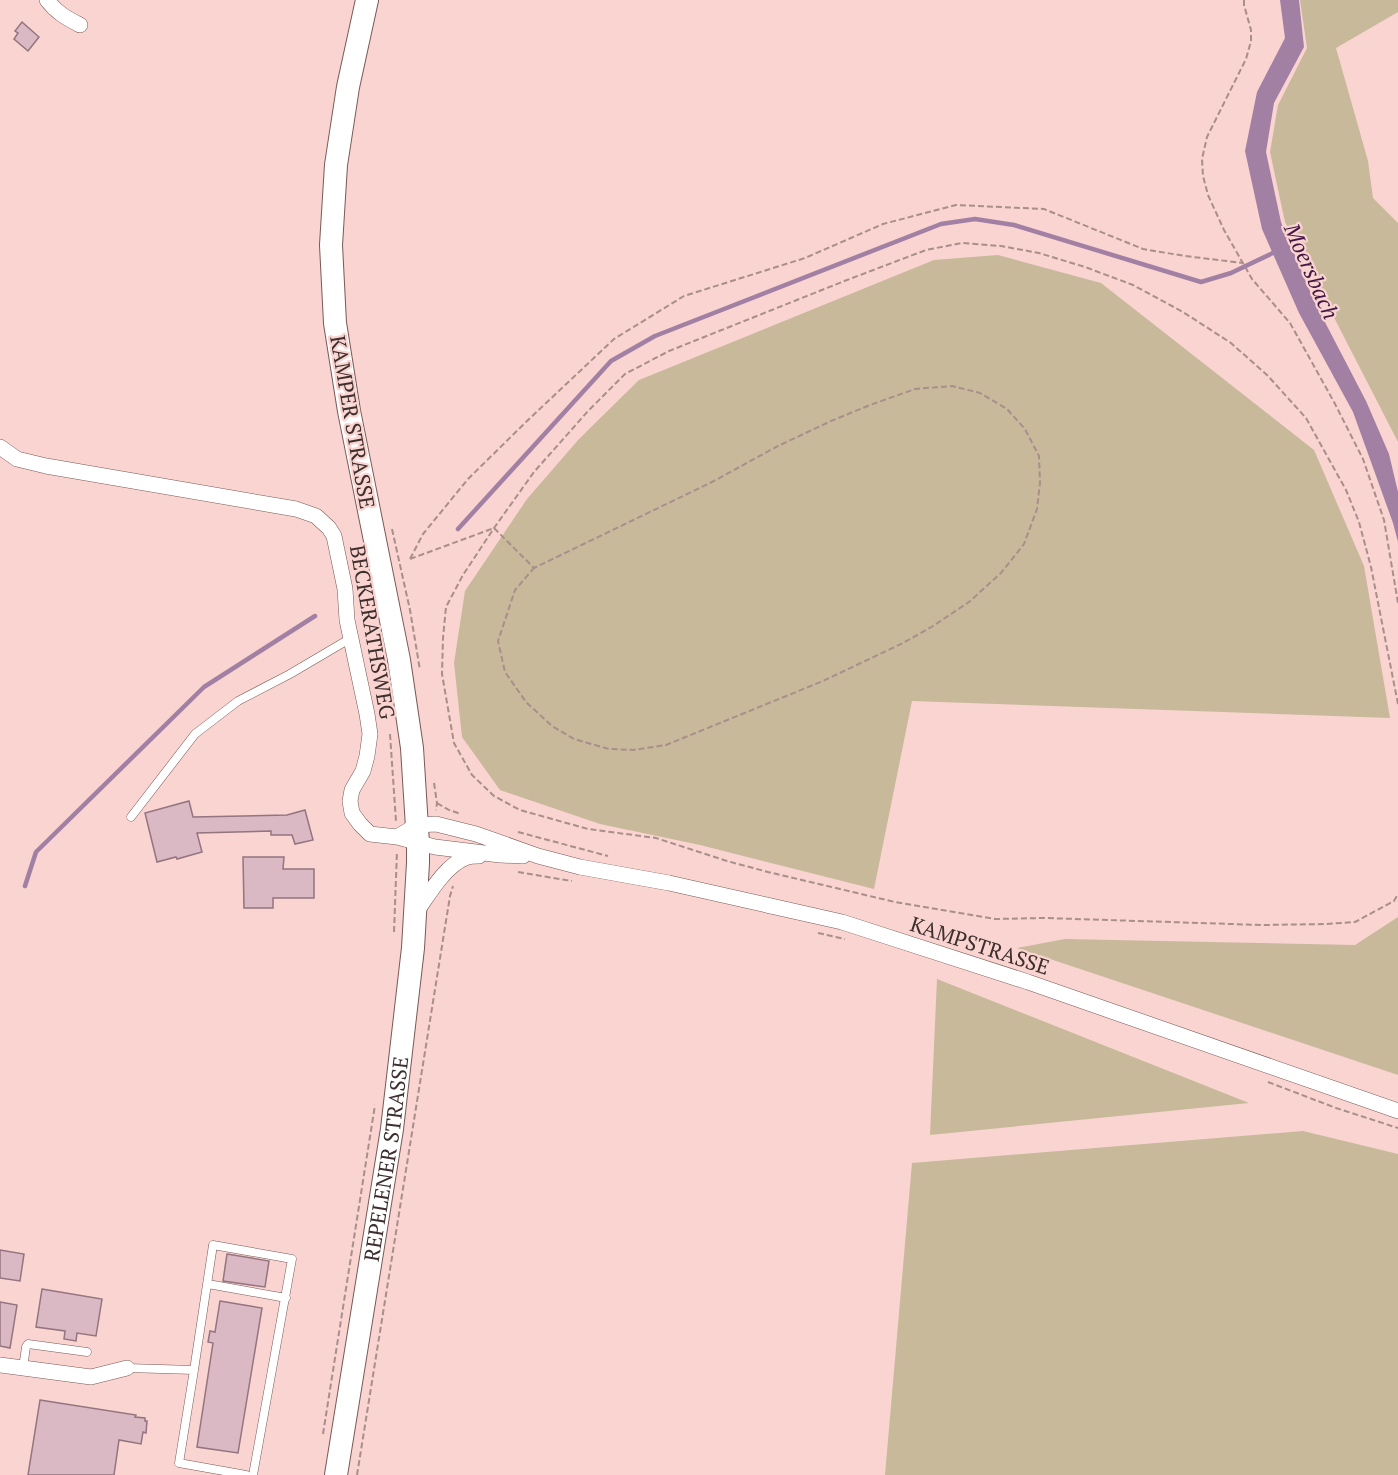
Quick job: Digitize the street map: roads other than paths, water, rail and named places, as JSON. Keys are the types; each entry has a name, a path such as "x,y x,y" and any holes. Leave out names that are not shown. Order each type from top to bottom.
{"main road":[{"name":"KAMPER STRASSE","path":"367,0 348,87 336,165 332,245 335,323 349,411 399,660 412,748 411,835"},
{"name":"REPELENER STRASSE","path":"336,1475 392,1129 416,914 411,835"}],"street":[{"path":"47,0 54,9 80,25"},
{"name":"BECKERATHSWEG","path":"0,447 17,459 46,466 297,509 323,521 334,536 345,589 347,620 370,734 363,771 352,790 350,801 352,813 370,834 411,835"},
{"name":"KAMPSTRASSE","path":"411,835 436,824 446,826 580,867 669,883 842,922 1028,982 1398,1111"},
{"name":"KAMPSTRASSE","path":"411,835 500,855"},
{"name":"KAMPSTRASSE","path":"416,914 438,880 467,857 538,856"},
{"path":"0,1365 91,1377 127,1368"}],"lane":[{"path":"131,817 195,734 238,701 351,638"},
{"path":"246,1475 179,1463 213,1245 292,1259 253,1475"},
{"path":"208,1284 286,1298"},
{"path":"22,1368 28,1344 87,1352"},
{"path":"127,1368 194,1371"}],"waterway":[{"name":"Moersbach","path":"458,529 611,361 655,336 941,224 975,219 1014,225 1201,282 1231,273 1277,251"},
{"path":"25,886 36,852 204,687 315,616"}]}
